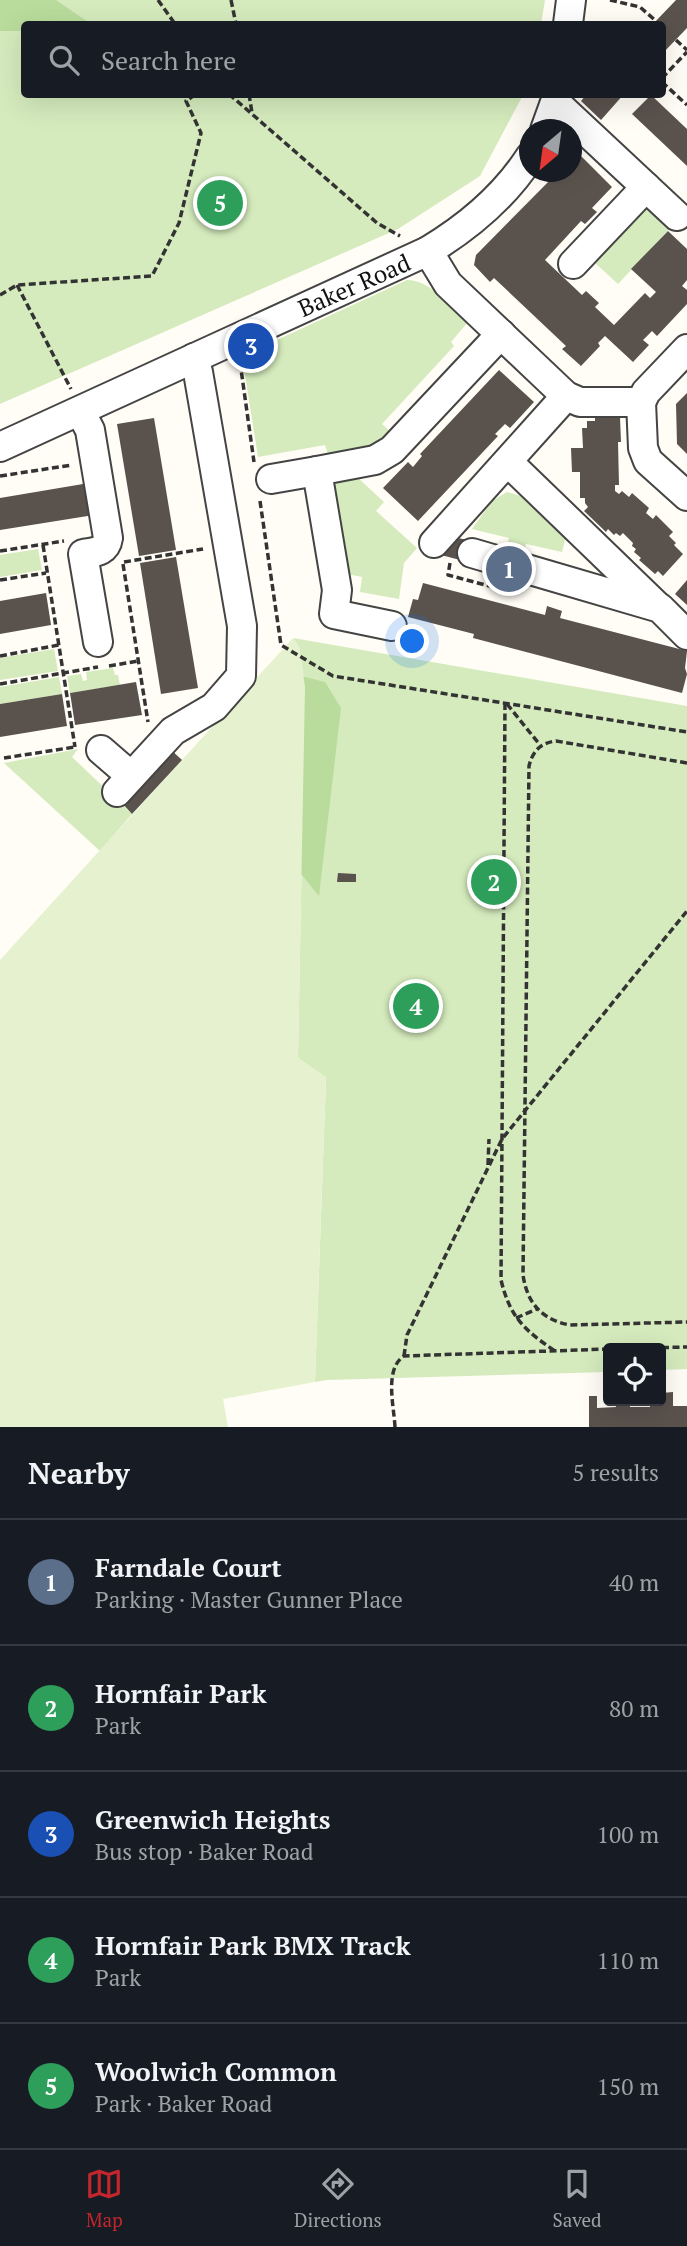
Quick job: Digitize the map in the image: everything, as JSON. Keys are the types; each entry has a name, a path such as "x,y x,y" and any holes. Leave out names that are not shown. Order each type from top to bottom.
{"street":[{"path":"568,21 571,0"},
{"path":"549,119 557,99 681,225"},
{"name":"Baker Road","path":"0,447 77,402 194,358 418,246 449,238 487,208 519,171"},
{"path":"573,264 646,187"},
{"path":"418,246 448,284 566,396 580,402 641,402"},
{"path":"271,479 357,465 375,460 392,450 501,334"},
{"path":"687,349 646,392 641,402 643,448 648,461 687,496"},
{"path":"88,748 124,784 173,731 214,708 241,677 242,626 194,358"},
{"path":"434,543 566,396"},
{"path":"77,402 90,430 108,538 108,544 99,552 83,554 98,642"},
{"path":"508,462 687,635"},
{"path":"317,471 337,590 334,614 392,626"},
{"path":"472,553 660,608"}],"path":[{"path":"158,0 173,21"},
{"path":"231,0 235,21"},
{"path":"610,0 640,7 656,21"},
{"path":"666,76 687,51 676,40"},
{"path":"666,83 687,105"},
{"path":"0,295 17,285 152,276 179,223 201,133 186,101 190,98"},
{"path":"234,98 377,223 418,246"},
{"path":"250,98 252,113"},
{"path":"17,285 77,402"},
{"path":"0,476 75,464"},
{"path":"0,551 70,540"},
{"path":"43,545 62,650 63,673 88,748"},
{"path":"120,551 148,723"},
{"path":"122,562 194,551"},
{"path":"0,580 47,573"},
{"path":"0,656 59,645"},
{"path":"281,645 333,676 687,732"},
{"path":"0,684 138,661"},
{"path":"505,703 540,746"},
{"path":"505,703 501,1280 506,1299 516,1318 531,1335 555,1351"},
{"path":"687,763 556,741 540,746 529,766 523,1275 525,1287 537,1309 558,1322 570,1325 687,1322"},
{"path":"487,876 504,861"},
{"path":"404,1356 407,1335 502,1139 687,911"},
{"path":"488,1167 489,1139"},
{"path":"516,1318 537,1309"},
{"path":"666,1347 687,1347"},
{"path":"395,1427 392,1373 397,1361 404,1356 603,1349"}],"green space":[{"path":"0,0 545,0 542,21 21,21 21,98 521,98 480,176 398,229 0,404"},
{"path":"0,0 56,0 87,21 21,21 21,31 0,31"},
{"path":"651,202 674,224 618,284 594,262"},
{"path":"407,280 416,281 432,289 468,322 451,342 454,346 382,424 395,436 377,450 330,460 325,445 258,457 242,356"},
{"path":"357,477 384,502 376,511 417,548 404,563 399,599 360,592 362,577 347,574 325,482"},
{"path":"507,492 521,496 566,536 562,552 526,544 523,556 505,552 509,538 472,529 492,501"},
{"path":"38,549 42,570 0,577 0,555"},
{"path":"293,638 687,706 687,1369 666,1370 666,1343 603,1343 603,1372 315,1382 326,1078 298,1058 305,687 299,647"},
{"path":"293,638 299,647 305,687 298,1058 326,1077 315,1382 223,1399 228,1427 0,1427 0,960"},
{"path":"54,649 58,671 0,680 0,658"},
{"path":"113,668 120,685 70,693 67,676 81,674 83,681 87,680 86,672"},
{"path":"289,673 325,682 341,708 319,896 285,854"},
{"path":"59,677 62,694 0,704 0,687"},
{"path":"78,749 72,757 132,814 100,851 4,763"}],"building":[{"path":"676,0 687,0 687,28 666,50 666,21 656,21"},
{"path":"584,98 620,98 601,120 581,101"},
{"path":"648,98 654,98 687,129 687,166 632,114"},
{"path":"582,157 612,187 592,208 597,212 585,224 581,221 545,260 582,295 586,291 599,303 595,307 614,325 645,293 650,298 656,292 631,269 668,231 687,249 687,280 682,286 687,290 687,304 657,336 652,331 643,340 649,345 633,362 605,336 598,343 600,346 581,366 562,349 566,346 494,278 490,282 474,265 476,255 548,182 582,182"},
{"path":"499,370 534,402 510,428 505,424 495,434 498,436 418,521 383,488 408,462 413,467 422,456 420,454"},
{"path":"687,393 687,454 677,444 676,404"},
{"path":"620,417 619,485 615,485 615,491 619,494 622,491 629,497 632,493 649,508 646,513 653,519 656,515 673,532 669,536 683,554 663,576 658,571 655,574 639,560 641,558 634,552 636,549 632,546 633,543 623,533 620,536 616,533 614,535 608,529 606,532 584,511 588,507 585,498 580,498 580,472 572,472 571,448 583,448 582,428 587,428 587,421"},
{"path":"154,418 176,550 139,556 117,424"},
{"path":"89,483 94,515 0,530 0,498"},
{"path":"457,538 469,540 464,561 441,555"},
{"path":"176,557 198,688 161,694 140,563"},
{"path":"687,580 687,605 675,594"},
{"path":"423,583 545,615 547,606 562,611 560,618 687,651 687,674 682,693 473,638 474,634 408,617 413,599 418,600"},
{"path":"46,593 51,625 0,634 0,601"},
{"path":"136,682 142,715 75,725 70,693"},
{"path":"62,694 67,726 0,737 0,704"},
{"path":"170,749 182,760 132,814 121,802"},
{"path":"338,873 356,874 356,882 337,882"},
{"path":"673,1392 673,1406 687,1406 687,1427 589,1427 589,1396 597,1396 597,1408 650,1407 666,1406 666,1393"}],"place":[{"name":"Woolwich Common","path":"220,203"},
{"name":"Greenwich Heights","path":"251,346"},
{"name":"Farndale Court","path":"509,569"},
{"name":"Hornfair Park","path":"494,882"},
{"name":"Hornfair Park BMX Track","path":"416,1006"}]}
